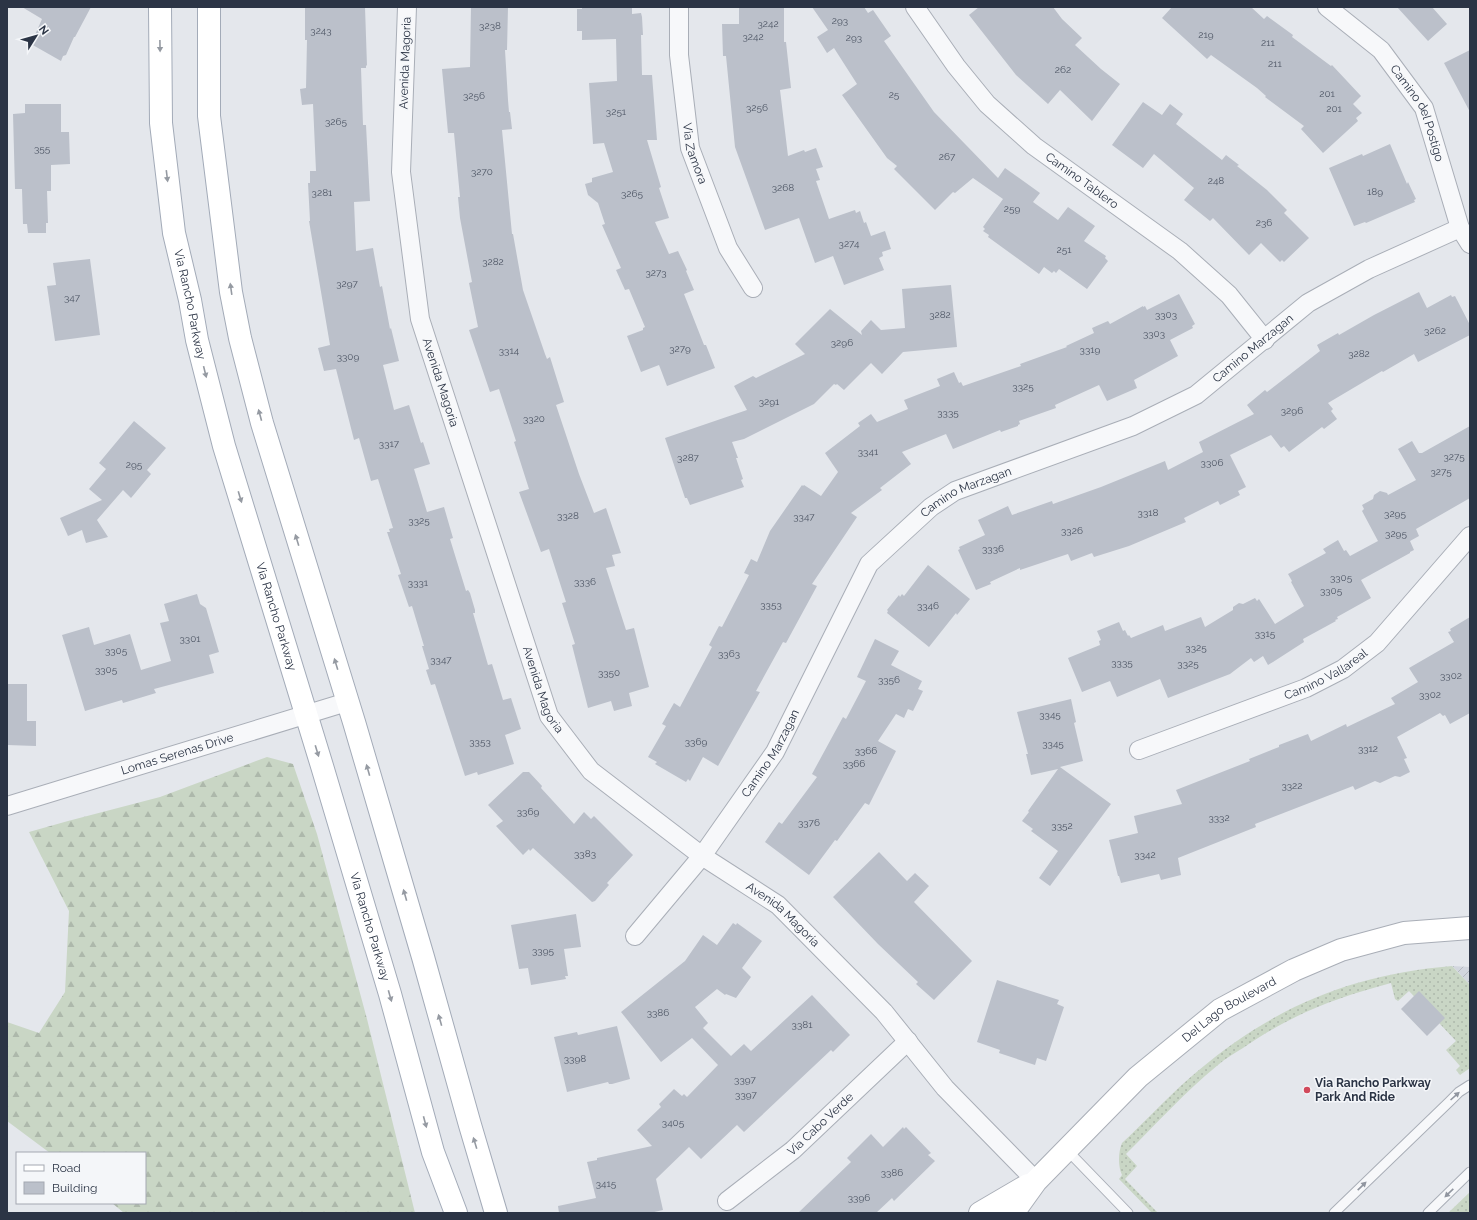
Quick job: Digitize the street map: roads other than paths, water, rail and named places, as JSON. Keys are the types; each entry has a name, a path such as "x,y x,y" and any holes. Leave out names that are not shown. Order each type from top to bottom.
{"main road":[{"name":"Via Rancho Parkway","path":"160,7 161,123 174,233 190,300 197,340 224,446 390,994 433,1152 456,1213"},
{"path":"209,7 209,116 231,292 240,338 262,423 421,950 496,1213"},
{"name":"Del Lago Boulevard","path":"1013,1213 1036,1181 1138,1077 1226,1006 1294,970 1341,950 1404,933 1470,928"},
{"name":"Del Lago Boulevard","path":"980,1213 1036,1181"}],"street":[{"name":"Avenida Magoria","path":"407,7 401,172 420,319 549,716 591,771 702,856 778,905 884,1012 946,1088 1036,1181"},
{"name":"Via Zamora","path":"680,7 679,55 690,148 728,248 753,288"},
{"name":"Camino Tablero","path":"915,7 956,66 987,104 1034,146 1180,251 1229,295 1265,340"},
{"name":"Camino del Postigo","path":"1327,7 1382,50 1424,108 1460,228 1470,244"},
{"name":"Camino Marzagan","path":"635,936 702,856 775,752 869,564 931,506 955,491 1133,426 1196,395 1265,340 1308,303 1369,269 1460,228"},
{"name":"Camino Vallareal","path":"1139,750 1306,688 1343,668 1377,643 1470,536"},
{"name":"Lomas Serenas Drive","path":"7,806 347,702"},
{"name":"Via Cabo Verde","path":"727,1201 793,1150 908,1041"}],"lane":[{"path":"1334,1213 1449,1102 1463,1089 1470,1085"},
{"path":"1067,1150 1128,1213"},
{"path":"1428,1213 1470,1172"}],"place":[{"name":"Via Rancho Parkway Park And Ride","path":"1307,1090"}]}
